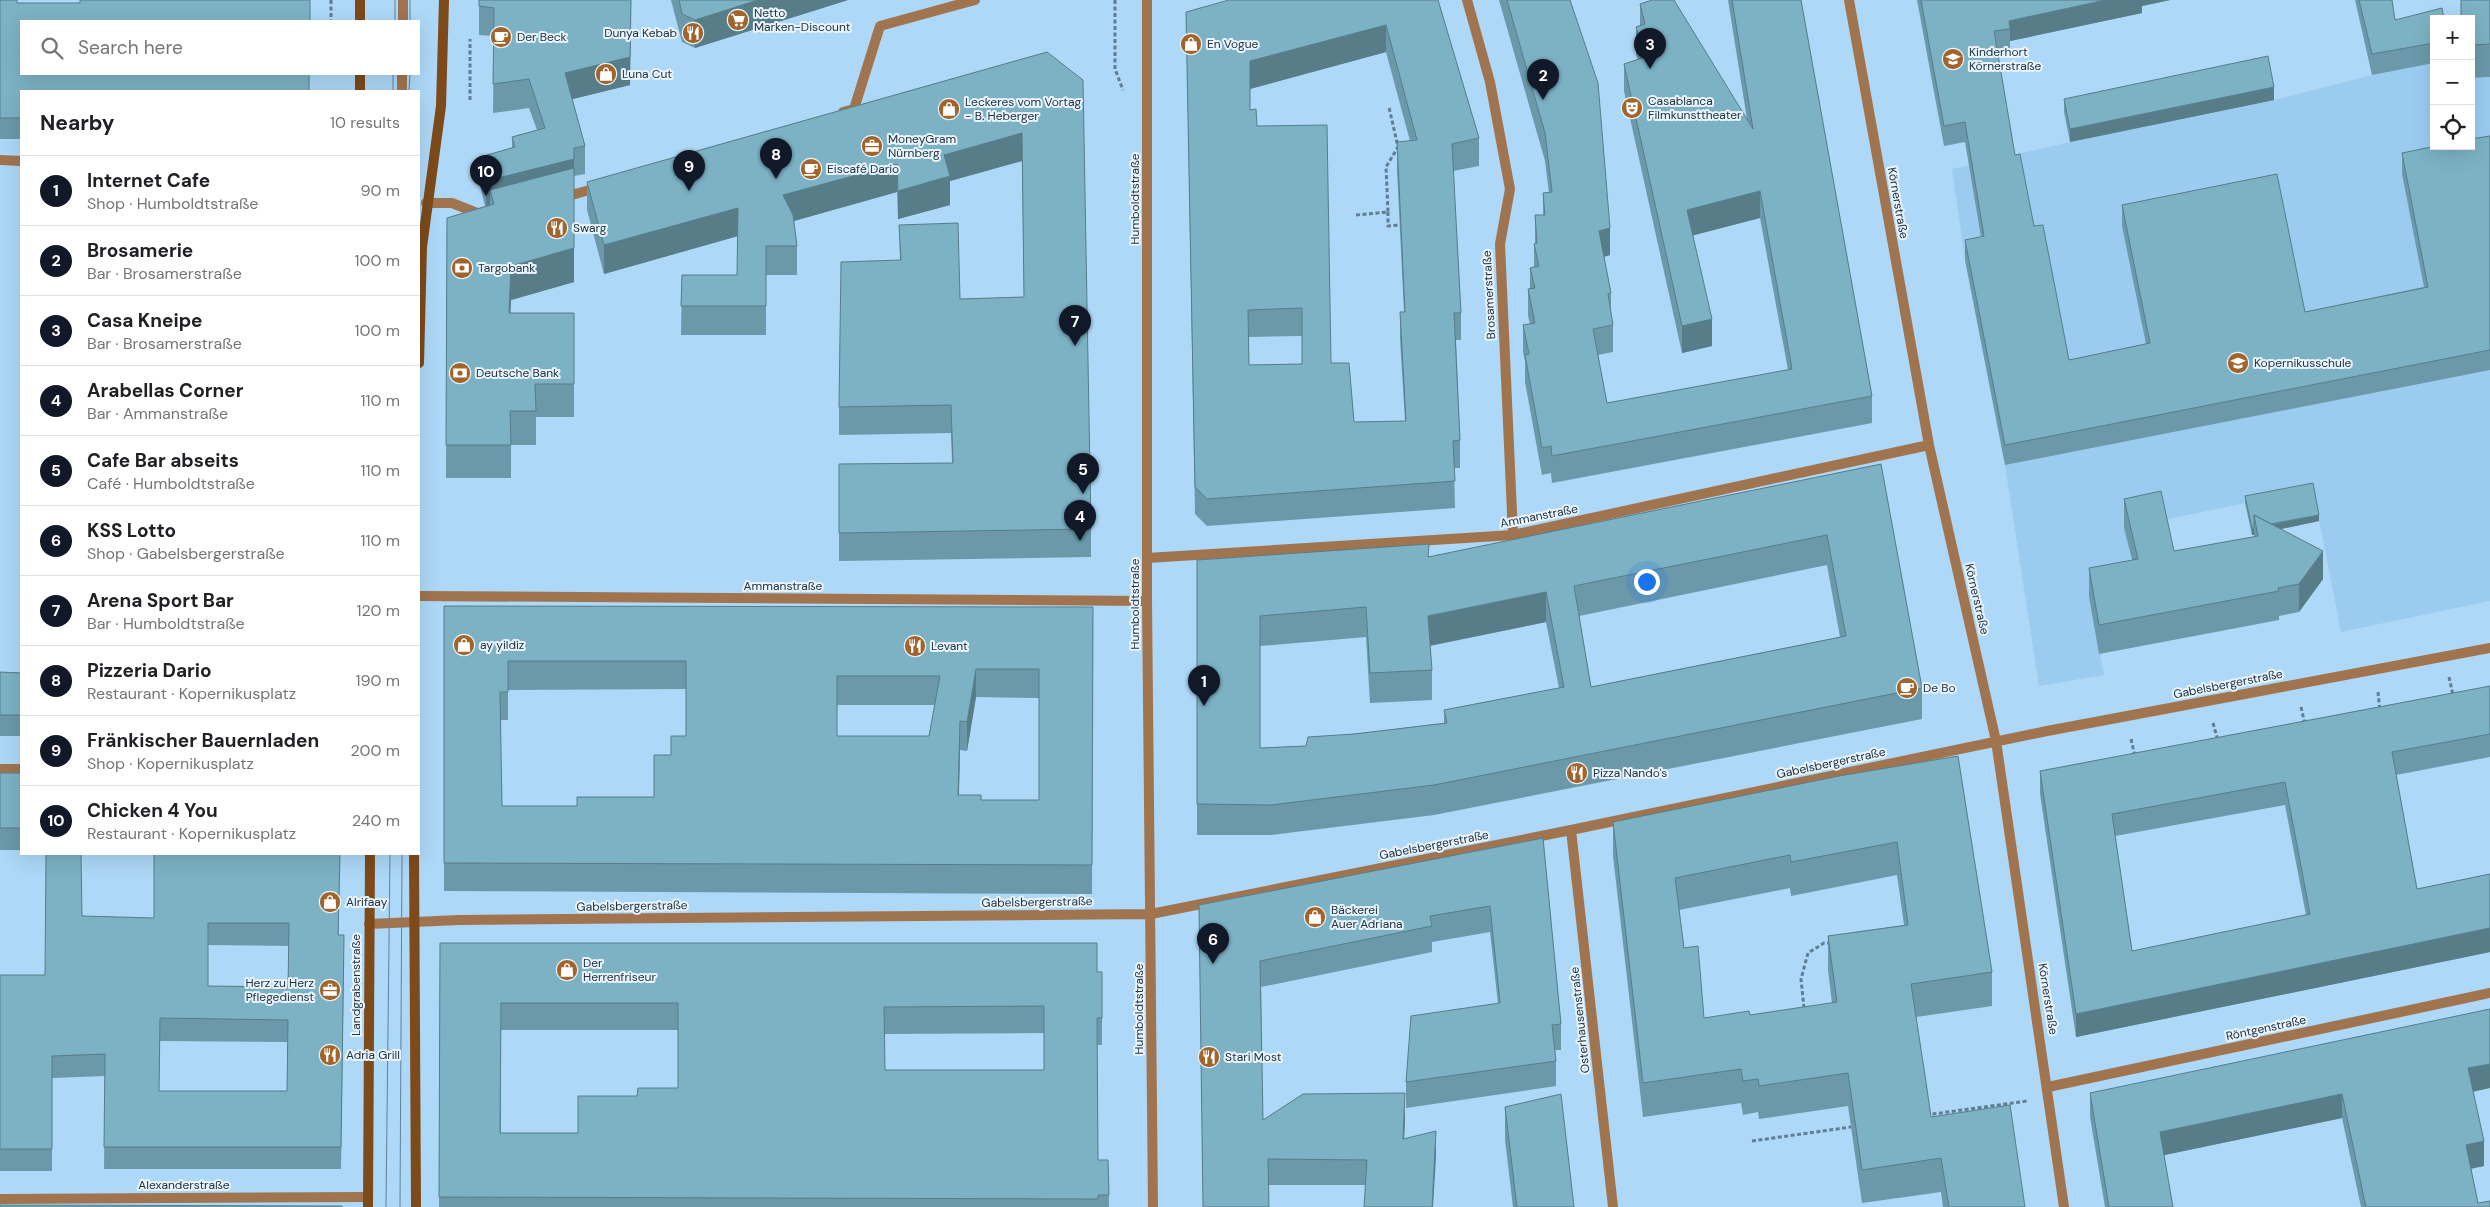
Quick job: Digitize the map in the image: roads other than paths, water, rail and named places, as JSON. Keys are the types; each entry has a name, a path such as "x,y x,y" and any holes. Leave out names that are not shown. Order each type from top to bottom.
{"main road":[{"path":"360,0 360,20"},
{"path":"420,244 441,106 444,0"},
{"path":"360,75 360,90"},
{"name":"Landgrabenstraße","path":"368,1202 370,855"},
{"path":"414,855 416,1207"}],"street":[{"path":"403,0 403,20"},
{"path":"830,116 854,109 880,26 975,0"},
{"name":"Humboldtstraße","path":"1147,0 1147,601 1153,1207"},
{"name":"Brosamerstraße","path":"1466,0 1490,82 1510,189 1500,244 1513,535"},
{"name":"Körnerstraße","path":"1848,0 1929,445 1996,741 2049,1092 2064,1207"},
{"path":"402,75 402,90"},
{"path":"0,160 20,161"},
{"path":"553,200 610,184"},
{"path":"426,203 452,204 487,217 496,215"},
{"name":"Ammanstraße","path":"1147,558 1513,535 1929,445"},
{"name":"Ammanstraße","path":"420,596 1147,601"},
{"name":"Gabelsbergerstraße","path":"369,924 1151,914 1572,830 1996,741 2490,648"},
{"path":"0,769 20,769"},
{"name":"Osterhausenstraße","path":"1572,830 1613,1207"},
{"name":"Röntgenstraße","path":"2049,1092 2490,993"},
{"name":"Alexanderstraße","path":"0,1199 368,1202"}],"tram line":[{"path":"395,0 395,20"},
{"path":"410,0 410,20"},
{"path":"393,75 393,90"},
{"path":"409,90 410,75"},
{"path":"386,1207 390,855"},
{"path":"400,1207 402,855"}],"place":[{"name":"Netto Marken-Discount","path":"738,20"},
{"name":"Dunya Kebab","path":"693,33"},
{"name":"Der Beck","path":"501,37"},
{"name":"En Vogue","path":"1191,44"},
{"name":"Kinderhort Körnerstraße","path":"1953,59"},
{"name":"Casa Kneipe","path":"1650,69"},
{"name":"Luna Cut","path":"606,74"},
{"name":"Brosamerie","path":"1543,100"},
{"name":"Casablanca Filmkunsttheater","path":"1632,108"},
{"name":"Leckeres vom Vortag - B. Heberger","path":"949,109"},
{"name":"MoneyGram Nürnberg","path":"872,146"},
{"name":"Eiscafé Dario","path":"811,169"},
{"name":"Pizzeria Dario","path":"776,179"},
{"name":"Fränkischer Bauernladen","path":"689,191"},
{"name":"Chicken 4 You","path":"486,196"},
{"name":"Swarg","path":"557,228"},
{"name":"Targobank","path":"462,268"},
{"name":"Arena Sport Bar","path":"1075,346"},
{"name":"Kopernikusschule","path":"2238,363"},
{"name":"Deutsche Bank","path":"460,373"},
{"name":"Cafe Bar abseits","path":"1083,494"},
{"name":"Arabellas Corner","path":"1080,541"},
{"name":"ay yildiz","path":"464,645"},
{"name":"Levant","path":"915,646"},
{"name":"De Bo","path":"1907,688"},
{"name":"Internet Cafe","path":"1204,706"},
{"name":"Pizza Nando's","path":"1577,773"},
{"name":"Alrifaay","path":"330,902"},
{"name":"Bäckerei Auer Adriana","path":"1315,917"},
{"name":"KSS Lotto","path":"1213,964"},
{"name":"Der Herrenfriseur","path":"567,970"},
{"name":"Herz zu Herz Pflegedienst","path":"330,990"},
{"name":"Adria Grill","path":"330,1055"},
{"name":"Stari Most","path":"1209,1057"}]}
